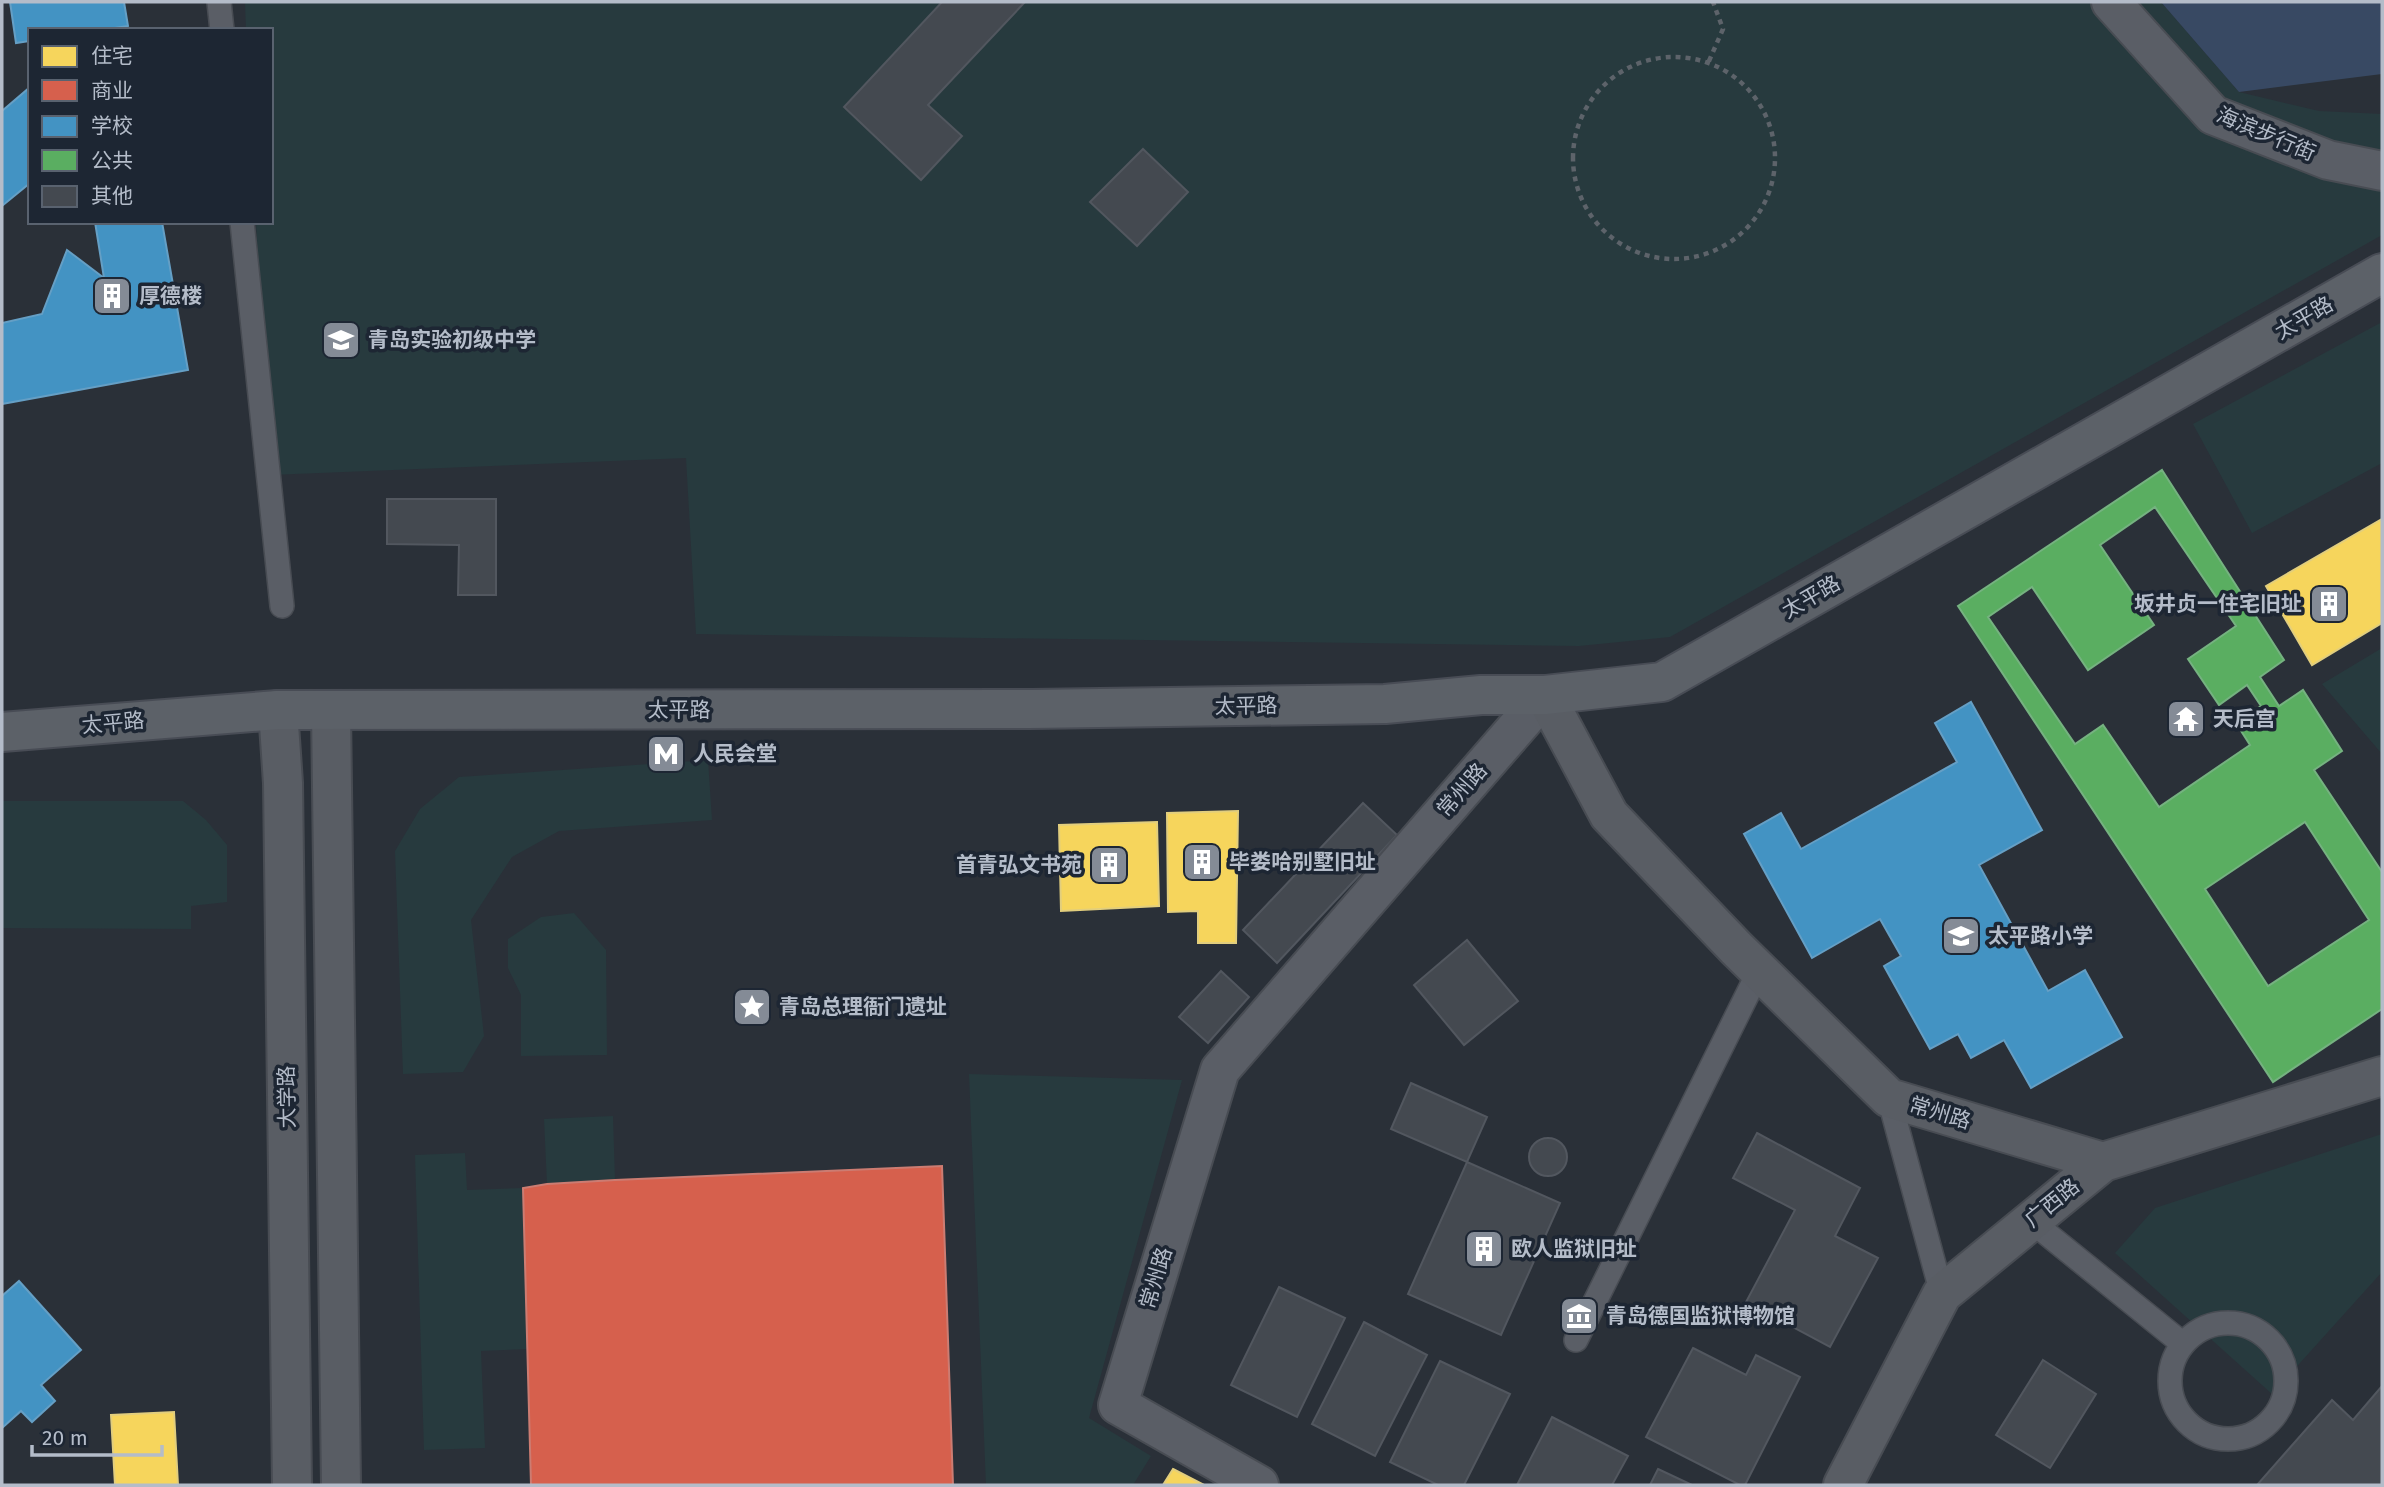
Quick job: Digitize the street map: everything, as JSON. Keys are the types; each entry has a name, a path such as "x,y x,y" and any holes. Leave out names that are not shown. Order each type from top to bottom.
{"main road":[{"name":"太平路","path":"2,732 278,710 1045,709 1385,704 1481,695 1545,695 1662,682 2382,273"},
{"name":"常州路","path":"1545,695 1609,815 1759,971 1889,1098 2103,1162"},
{"name":"大学路","path":"278,710 283,783 292,1485"},
{"path":"331,710 341,1485"},
{"name":"广西路","path":"1843,1485 1942,1294 2103,1162 2382,1076"}],"street":[{"name":"海滨步行街","path":"2111,2 2213,115 2328,160 2382,171"},
{"name":"常州路","path":"1259,1485 1118,1405 1220,1070 1545,695"}],"lane":[{"path":"219,2 222,28"},
{"path":"242,224 282,606"},
{"path":"1576,1340 1759,971"},
{"path":"1889,1098 1942,1294"},
{"path":"2031,1221 2183,1344"},
{"path":"2232,1322 2250,1326 2265,1335 2278,1349 2285,1366 2287,1384 2283,1402 2273,1418 2258,1431 2239,1438 2219,1438 2200,1432 2185,1419 2174,1402 2170,1382 2173,1362 2183,1344 2196,1332 2213,1324 2232,1322"}],"path":[{"path":"1709,61 1723,29 1713,2"},
{"path":"1675,55 1709,61 1740,79 1762,106 1773,136 1776,168 1767,199 1750,226 1724,246 1694,258 1662,259 1631,251 1605,233 1583,206 1572,172 1574,137 1586,104 1609,78 1640,61 1675,55"}],"green space":[{"path":"245,2 2161,2 2239,92 2319,111 2382,114 2382,235 1670,637 1579,646 696,634 686,458 270,475 256,224 273,224 273,28 246,28"},
{"path":"2382,322 2382,463 2252,533 2193,424"},
{"path":"2382,648 2382,754 2322,684"},
{"path":"708,760 712,820 559,831 512,857 471,920 484,1036 463,1072 403,1074 395,851 420,809 459,777"},
{"path":"2,801 183,801 206,820 227,845 227,902 191,906 191,929 2,928"},
{"path":"574,913 606,950 607,1055 521,1056 521,995 508,968 508,939 541,917"},
{"path":"969,1074 1182,1080 1089,1418 1151,1456 1133,1485 986,1485"},
{"path":"613,1116 615,1180 547,1184 544,1119"},
{"path":"2382,1134 2382,1272 2272,1394 2115,1253 2155,1208"},
{"path":"465,1153 467,1190 523,1188 528,1349 481,1351 485,1448 424,1450 415,1155"}],"water":[{"path":"2161,2 2382,2 2382,74 2239,92"}],"building: 住宅":[{"name":"坂井贞一住宅旧址","path":"2382,519 2382,623 2312,665 2266,586"},
{"name":"毕娄哈别墅旧址","path":"1238,811 1236,943 1198,943 1198,911 1168,912 1167,813"},
{"name":"首青弘文书苑","path":"1157,822 1159,906 1061,911 1059,825"},
{"path":"174,1412 178,1485 115,1485 111,1415"},
{"path":"1173,1469 1204,1485 1163,1485"}],"building: 商业":[{"path":"942,1166 953,1485 531,1485 523,1188 615,1180"}],"building: 学校":[{"path":"10,2 124,2 128,26 28,28 28,41 16,43"},
{"path":"28,89 28,185 2,206 2,111"},
{"name":"厚德楼","path":"95,224 162,224 188,370 2,404 2,323 42,314 67,250 104,278"},
{"path":"1971,702 2042,830 1979,865 2048,991 2085,970 2122,1037 2031,1088 2004,1040 1971,1058 1958,1034 1930,1049 1884,966 1901,956 1880,919 1812,958 1744,834 1781,813 1801,849 1957,762 1935,723"},
{"path":"19,1281 81,1350 41,1385 55,1401 32,1422 21,1411 2,1428 2,1296"}],"building: 公共":[{"path":"2162,470 2284,660 2260,677 2279,706 2303,690 2342,751 2314,770 2382,872 2382,1009 2273,1082 1958,606","holes":["2155,507 2236,626 2188,659 2219,705 2247,685 2261,706 2236,723 2250,745 2159,807 2103,725 2075,744 1988,617 2032,587 2088,670 2154,625 2100,545","2305,822 2369,920 2268,986 2205,889"]}],"building: 其他":[{"path":"942,2 1025,2 928,105 962,136 921,180 844,107"},
{"path":"1143,149 1188,192 1137,246 1090,202"},
{"path":"387,499 496,499 496,595 458,595 459,545 387,544"},
{"path":"1363,803 1397,835 1277,963 1243,930"},
{"path":"1467,940 1518,1001 1464,1045 1414,985"},
{"path":"1221,971 1249,997 1208,1043 1179,1017"},
{"path":"1411,1083 1487,1117 1467,1162 1391,1129"},
{"path":"1757,1133 1860,1188 1835,1236 1878,1258 1830,1347 1746,1302 1795,1210 1733,1178"},
{"path":"1548,1138 1561,1144 1567,1157 1561,1170 1548,1176 1535,1170 1529,1157 1535,1144"},
{"name":"欧人监狱旧址","path":"1467,1162 1560,1203 1501,1335 1408,1294"},
{"path":"1279,1287 1345,1318 1297,1417 1231,1385"},
{"path":"1364,1322 1427,1355 1375,1456 1312,1424"},
{"path":"1693,1348 1746,1375 1756,1355 1800,1377 1745,1485 1740,1485 1646,1437"},
{"path":"2043,1360 2096,1394 2050,1468 1996,1435"},
{"path":"1440,1361 1510,1394 1464,1485 1438,1485 1390,1462"},
{"path":"2382,1386 2382,1485 2257,1485 2332,1400 2353,1420"},
{"path":"1552,1417 1628,1456 1612,1485 1517,1485"},
{"path":"1658,1469 1692,1485 1650,1485"}],"place":[{"name":"厚德楼","path":"112,296"},
{"name":"青岛实验初级中学","path":"341,340"},
{"name":"坂井贞一住宅旧址","path":"2329,604"},
{"name":"天后宫","path":"2186,719"},
{"name":"人民会堂","path":"666,754"},
{"name":"毕娄哈别墅旧址","path":"1202,862"},
{"name":"首青弘文书苑","path":"1109,865"},
{"name":"太平路小学","path":"1961,936"},
{"name":"青岛总理衙门遗址","path":"752,1007"},
{"name":"欧人监狱旧址","path":"1484,1249"},
{"name":"青岛德国监狱博物馆","path":"1579,1316"}]}
